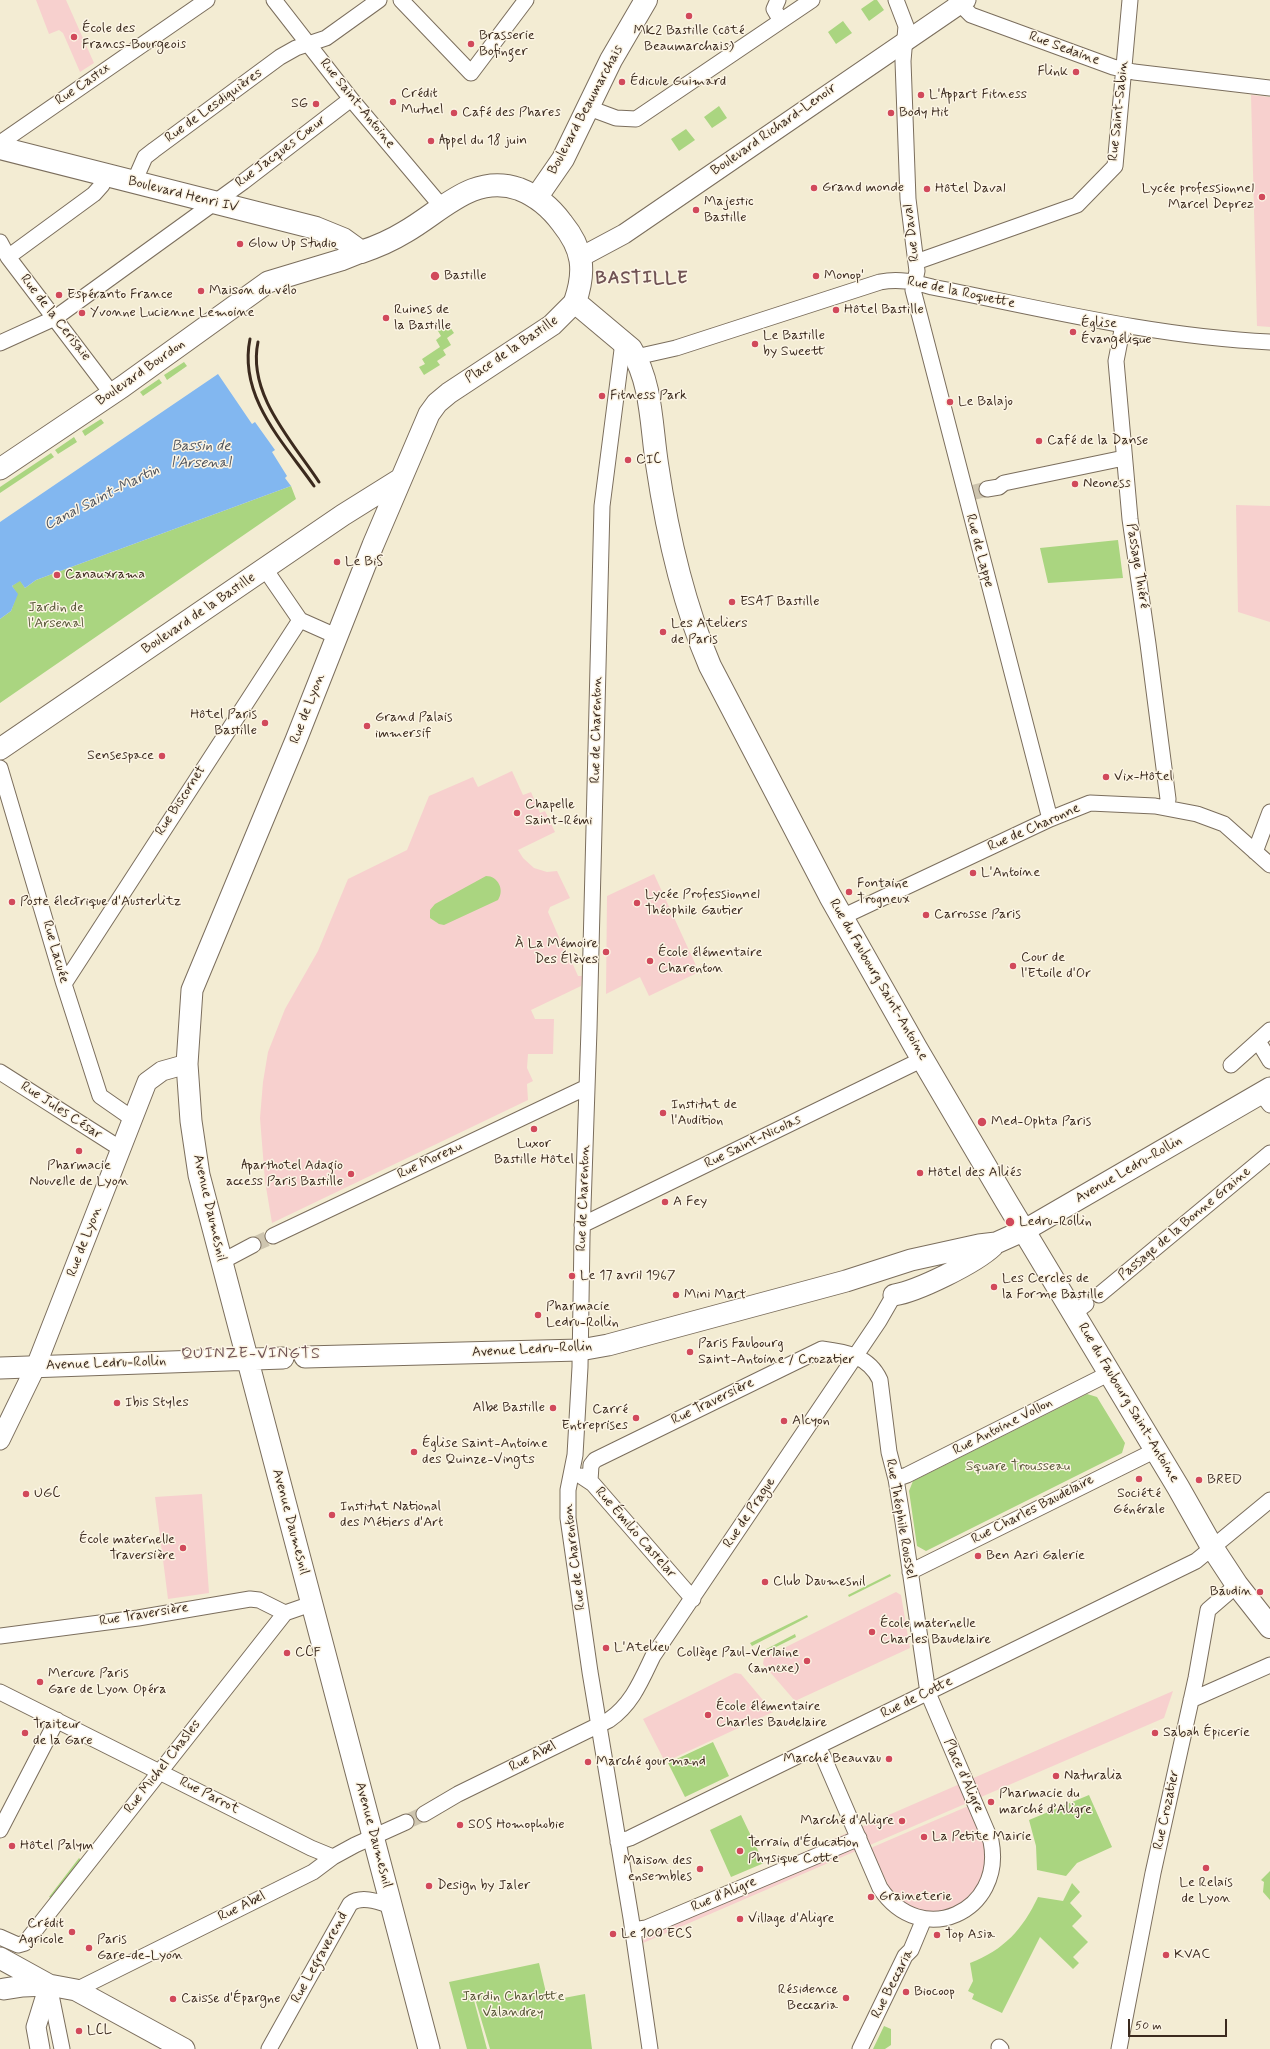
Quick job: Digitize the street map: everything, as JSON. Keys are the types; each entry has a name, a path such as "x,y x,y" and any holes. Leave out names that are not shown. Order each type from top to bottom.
{"main road":[{"name":"Boulevard Beaumarchais","path":"536,198 563,158 589,108 611,60 646,0"},
{"name":"Boulevard Henri IV","path":"0,148 322,230 344,239 361,252"},
{"path":"361,252 404,233 442,207 472,190 488,185 511,187 526,192 555,213 573,239 581,257 580,287 575,302 630,350"},
{"name":"Boulevard Bourdon","path":"0,469 112,394 268,282 281,277 307,271 361,252"},
{"name":"Place de la Bastille","path":"423,428 437,404 449,393 552,325 575,302"},
{"name":"Rue du Faubourg Saint-Antoine","path":"630,350 646,385 667,523 696,634 710,666 842,917 923,1059 1025,1230 1080,1308 1110,1373 1212,1547 1237,1585 1270,1627"},
{"name":"Rue de Lyon","path":"192,990 296,740 399,480 423,428"},
{"name":"Boulevard de la Bastille","path":"0,749 343,515 399,480"},
{"name":"Avenue Daumesnil","path":"192,990 187,1064 196,1164 246,1359 429,2049"},
{"name":"Avenue Ledru-Rollin","path":"306,1357 580,1350 608,1345 846,1281 907,1261 980,1244 996,1243 1025,1230 1267,1096"},
{"path":"922,1286 920,1273 907,1261 892,1285 894,1295 908,1293 922,1286 984,1254 996,1243"},
{"name":"Avenue Ledru-Rollin","path":"846,1281 872,1284 894,1295"},
{"name":"Avenue Ledru-Rollin","path":"0,1368 283,1358"},
{"path":"0,1958 49,1985"},
{"path":"4,1989 23,1986 49,1985 76,1990 184,2049"}],"street":[{"name":"Rue Castex","path":"0,143 207,0"},
{"name":"Rue Saint-Antoine","path":"274,0 351,99 442,207"},
{"name":"Rue de Lesdiguières","path":"134,182 145,157 154,150 280,57 308,43 318,42 326,38 379,0"},
{"path":"401,0 471,73 526,0"},
{"path":"778,0 774,9 781,21"},
{"path":"589,108 616,118 636,119 812,0"},
{"name":"Rue Daval","path":"896,0 906,26 904,69 908,192 917,271 913,282"},
{"name":"Rue Saint-Sabin","path":"916,262 1078,204 1115,166 1130,0"},
{"name":"Boulevard Richard-Lenoir","path":"581,257 624,234 961,1"},
{"name":"Rue Sedaine","path":"961,1 972,15 1113,67 1134,72 1270,88"},
{"name":"Rue Jacques Cœur","path":"0,343 55,318 213,202 243,182 351,99"},
{"path":"8,257 94,194 102,185 106,175"},
{"name":"Rue de la Cerisaie","path":"0,242 8,257 112,394"},
{"name":"Rue de la Roquette","path":"630,350 676,348 880,282 895,280 913,282 932,288 1123,324 1236,341 1270,342"},
{"name":"Rue de Lappe","path":"913,282 913,290 968,494 1050,819"},
{"name":"Passage Thiéré","path":"1123,324 1116,361 1124,458 1130,519 1153,678 1168,798 1167,808"},
{"name":"Rue de Charenton","path":"630,350 602,506 582,1225 580,1350 573,1472 568,1490 568,1518 590,1672 600,1724 633,1930 650,2049"},
{"path":"987,489 999,487 1004,483 1124,458"},
{"path":"265,568 300,620 336,636"},
{"name":"Rue Biscornet","path":"64,984 300,620"},
{"name":"Rue Lacuée","path":"0,768 64,984 100,1096 133,1119"},
{"name":"Rue de Charonne","path":"842,917 1050,819 1090,803 1167,808 1197,814 1224,824 1270,865"},
{"path":"1255,852 1270,812"},
{"path":"1231,1065 1270,1030"},
{"path":"1258,1041 1270,1061"},
{"name":"Rue Saint-Nicolas","path":"582,1225 923,1059"},
{"name":"Rue de Lyon","path":"0,1440 36,1366 148,1082 162,1071 187,1064"},
{"name":"Rue Jules César","path":"0,1072 121,1149"},
{"name":"Rue Moreau","path":"273,1236 587,1087"},
{"name":"Passage de la Bonne Graine","path":"1099,1295 1270,1153"},
{"path":"221,1262 253,1245"},
{"name":"Rue de Prague","path":"600,1724 621,1711 628,1702 653,1656 693,1599 894,1295"},
{"name":"Rue Traversière","path":"590,1481 591,1465 595,1460 822,1349 855,1356"},
{"name":"Rue Théophile Roussel","path":"855,1356 869,1364 876,1371 880,1380 889,1452 896,1479 928,1693"},
{"name":"Rue Antoine Vollon","path":"896,1479 907,1475 1110,1373"},
{"name":"Rue Charles Baudelaire","path":"910,1572 1156,1450"},
{"name":"Rue Émilio Castelar","path":"573,1472 590,1481 693,1599"},
{"name":"Rue de Cotte","path":"618,1842 630,1838 1204,1557 1212,1547 1270,1500"},
{"name":"Rue Crozatier","path":"1119,2049 1153,1873 1191,1700 1208,1610 1237,1585"},
{"name":"Rue Traversière","path":"0,1636 138,1618 250,1599 260,1600 285,1613"},
{"path":"285,1613 311,1604"},
{"name":"Rue Michel Chasles","path":"0,1937 18,1945 25,1943 285,1613"},
{"path":"1191,1700 1270,1665"},
{"name":"Rue Parrot","path":"0,1692 311,1848 333,1857"},
{"name":"Place d'Aligre","path":"817,1747 823,1756 880,1888 886,1897 900,1910 924,1920 944,1918 973,1904 985,1889 990,1879 994,1859 991,1841 928,1693"},
{"path":"0,1830 58,1720"},
{"name":"Rue Abel","path":"424,1814 458,1794 600,1724"},
{"name":"Rue Abel","path":"76,1990 314,1872 333,1857 372,1836 406,1822"},
{"name":"Rue d'Aligre","path":"633,1930 646,1928 859,1838"},
{"name":"Rue Legraverend","path":"269,2049 350,1904 354,1901 368,1900 391,1906"},
{"name":"Rue Beccaria","path":"860,2049 905,1956 911,1950 924,1920"},
{"path":"40,2049 36,2027 49,1985"},
{"path":"49,1985 62,2049"}],"shaded area":[{"name":"École des Francs-Bourgeois","path":"36,0 66,0 94,63 80,72 63,33 59,30 49,34"},
{"name":"Lycée professionnel Marcel Deprez","path":"1251,95 1270,97 1270,327 1257,326"},
{"path":"1236,505 1270,506 1270,622 1238,612"},
{"path":"512,771 523,795 531,792 540,813 545,811 555,832 518,850 523,858 534,868 547,872 557,871 570,898 550,907 548,912 564,949 567,951 578,976 582,976 581,986 531,1010 535,1019 554,1019 553,1054 528,1054 527,1068 533,1081 527,1084 528,1100 272,1223 265,1181 260,1118 263,1082 268,1052 285,1009 318,951 348,879 407,850 429,796 473,777 478,787"},
{"name":"École élémentaire Charenton","path":"654,874 699,972 649,996 640,977 606,994 607,896"},
{"name":"École maternelle Traversière","path":"202,1494 209,1593 168,1599 155,1497"},
{"path":"896,1592 901,1595 910,1648 795,1701 763,1664 764,1658"},
{"name":"École élémentaire Charles Baudelaire","path":"735,1673 741,1674 773,1712 665,1762 643,1719"},
{"name":"Marché d'Aligre","path":"1173,1691 1164,1718 643,1943 641,1923"},
{"name":"Marché d'Aligre","path":"966,1807 969,1808 985,1848 986,1866 981,1881 971,1896 950,1909 940,1911 922,1911 905,1904 890,1889 871,1849"}],"green space":[{"path":"874,0 877,0 884,10 869,21 861,9"},
{"path":"843,21 852,33 836,44 828,32"},
{"path":"719,106 727,118 712,128 704,117"},
{"path":"686,129 695,140 679,151 671,139"},
{"path":"448,324 454,333 447,338 451,345 443,350 446,355 437,361 440,365 424,375 419,367 425,364 422,359 440,347 436,340 441,336 438,331"},
{"path":"184,362 187,366 167,380 164,375"},
{"path":"159,379 162,383 143,396 140,392"},
{"path":"101,419 104,423 85,436 82,431"},
{"path":"74,437 77,442 58,454 55,450"},
{"path":"51,453 54,457 0,493 0,487"},
{"name":"Jardin de l'Arsenal","path":"291,486 296,499 0,703 0,619 11,611 17,594 12,586 20,580 25,588 36,580"},
{"path":"1118,540 1123,578 1048,583 1040,548"},
{"path":"486,876 494,878 499,884 501,892 498,900 444,925 439,924 430,918 430,910 435,904"},
{"name":"Square Trousseau","path":"1087,1394 1097,1397 1125,1443 1122,1453 926,1551 917,1546 909,1491 913,1481"},
{"path":"890,1574 891,1576 849,1597 848,1595"},
{"path":"807,1615 808,1617 752,1646 750,1643"},
{"path":"795,1634 796,1637 758,1656 757,1654"},
{"path":"713,1742 729,1776 685,1797 668,1763"},
{"path":"1089,1795 1112,1847 1077,1863 1066,1876 1037,1870 1036,1846 1029,1820"},
{"name":"Terrain d'Éducation Physique Cotte","path":"741,1815 764,1863 731,1877 710,1830"},
{"path":"79,1858 82,1861 53,1899 49,1897"},
{"path":"1270,1871 1270,1900 1263,1892 1264,1882 1261,1880"},
{"path":"1072,1883 1080,1892 1070,1903 1082,1916 1072,1926 1088,1942 1073,1957 1079,1963 1073,1969 1040,1937 1002,2013 972,1999 974,1994 968,1991 973,1981 970,1963 993,1952 1003,1945 1019,1929 1038,1897 1063,1901"},
{"name":"Jardin Charlotte Valandrey","path":"539,1963 548,2001 585,1994 592,2049 490,2049 473,1992 472,1993 487,2049 467,2049 449,1982"},
{"path":"884,2026 891,2029 891,2045 885,2049 873,2049"}],"water":[{"name":"Bassin de l'Arsenal","path":"218,374 252,424 255,422 275,450 272,452 287,476 285,478 291,486 36,580 25,588 20,581 12,586 18,594 11,611 0,619 0,522"}],"tunnel":[{"path":"971,493 987,489"},
{"path":"253,1245 273,1236"},
{"path":"406,1822 424,1814"}],"railway":[{"path":"250,339 248,360 251,380 257,400 277,436 314,486"},
{"path":"258,342 256,361 259,380 265,398 274,416 319,482"}],"place":[{"name":"MK2 Bastille (côté Beaumarchais)","path":"689,16"},
{"name":"École des Francs-Bourgeois","path":"74,37"},
{"name":"Brasserie Bofinger","path":"471,44"},
{"name":"Flink","path":"1076,72"},
{"name":"Édicule Guimard","path":"622,82"},
{"name":"L'Appart Fitness","path":"921,95"},
{"name":"Crédit Mutuel","path":"393,102"},
{"name":"SG","path":"316,104"},
{"name":"Café des Phares","path":"454,113"},
{"name":"Body Hit","path":"891,113"},
{"name":"Appel du 18 juin","path":"431,141"},
{"name":"Grand monde","path":"814,188"},
{"name":"Hôtel Daval","path":"927,189"},
{"name":"Lycée professionnel Marcel Deprez","path":"1262,197"},
{"name":"Majestic Bastille","path":"696,210"},
{"name":"Glow Up Studio","path":"240,244"},
{"name":"Bastille","path":"435,276"},
{"name":"Monop'","path":"816,276"},
{"name":"Maison du vélo","path":"201,291"},
{"name":"Espéranto France","path":"59,295"},
{"name":"Hôtel Bastille","path":"836,310"},
{"name":"Yvonne Lucienne Lemoine","path":"82,313"},
{"name":"Ruines de la Bastille","path":"386,318"},
{"name":"Église Évangélique","path":"1073,332"},
{"name":"Le Bastille by Sweett","path":"755,344"},
{"name":"Fitness Park","path":"602,396"},
{"name":"Le Balajo","path":"950,402"},
{"name":"Café de la Danse","path":"1039,441"},
{"name":"CIC","path":"628,460"},
{"name":"Neoness","path":"1075,484"},
{"name":"Le BiS","path":"337,562"},
{"name":"Canauxrama","path":"57,575"},
{"name":"ESAT Bastille","path":"732,602"},
{"name":"Les Ateliers de Paris","path":"663,632"},
{"name":"Hôtel Paris Bastille","path":"265,723"},
{"name":"Grand Palais immersif","path":"367,726"},
{"name":"Sensespace","path":"162,756"},
{"name":"Vix-Hôtel","path":"1106,777"},
{"name":"Chapelle Saint-Rémi","path":"517,813"},
{"name":"L'Antoine","path":"973,873"},
{"name":"Fontaine Trogneux","path":"849,892"},
{"name":"Poste électrique d'Austerlitz","path":"12,902"},
{"name":"Lycée Professionnel Théophile Gautier","path":"637,903"},
{"name":"Carrosse Paris","path":"926,915"},
{"name":"À La Mémoire Des Élèves","path":"606,952"},
{"name":"École élémentaire Charenton","path":"650,961"},
{"name":"Cour de l'Etoile d'Or","path":"1013,966"},
{"name":"Institut de l'Audition","path":"663,1113"},
{"name":"Med-Ophta Paris","path":"982,1122"},
{"name":"Luxor Bastille Hôtel","path":"534,1129"},
{"name":"Pharmacie Nouvelle de Lyon","path":"79,1151"},
{"name":"Hôtel des Alliés","path":"920,1173"},
{"name":"Aparthotel Adagio access Paris Bastille","path":"351,1174"},
{"name":"A Fey","path":"665,1202"},
{"name":"Ledru-Rollin","path":"1010,1222"},
{"name":"Le 17 avril 1967","path":"572,1276"},
{"name":"Les Cercles de la Forme Bastille","path":"994,1287"},
{"name":"Mini Mart","path":"676,1295"},
{"name":"Pharmacie Ledru-Rollin","path":"538,1315"},
{"name":"Paris Faubourg Saint-Antoine / Crozatier","path":"690,1352"},
{"name":"Ibis Styles","path":"117,1403"},
{"name":"Albe Bastille","path":"553,1408"},
{"name":"Carré Entreprises","path":"636,1418"},
{"name":"Alcyon","path":"784,1421"},
{"name":"Église Saint-Antoine des Quinze-Vingts","path":"414,1452"},
{"name":"Société Générale","path":"1139,1479"},
{"name":"BRED","path":"1199,1480"},
{"name":"UGC","path":"26,1494"},
{"name":"Institut National des Métiers d'Art","path":"332,1515"},
{"name":"École maternelle Traversière","path":"183,1548"},
{"name":"Ben Azri Galerie","path":"978,1556"},
{"name":"Club Daumesnil","path":"765,1582"},
{"name":"Baudin","path":"1260,1592"},
{"name":"École maternelle Charles Baudelaire","path":"872,1632"},
{"name":"L'Atelieu","path":"606,1648"},
{"name":"CCF","path":"287,1653"},
{"name":"Collège Paul-Verlaine (annexe)","path":"807,1661"},
{"name":"Mercure Paris Gare de Lyon Opéra","path":"40,1682"},
{"name":"École élémentaire Charles Baudelaire","path":"708,1715"},
{"name":"Traiteur de la Gare","path":"25,1733"},
{"name":"Sabah Épicerie","path":"1155,1733"},
{"name":"Marché Beauvau","path":"889,1759"},
{"name":"Marché gourmand","path":"588,1762"},
{"name":"Naturalia","path":"1056,1776"},
{"name":"Pharmacie du marché d’Aligre","path":"991,1802"},
{"name":"Marché d'Aligre","path":"902,1821"},
{"name":"SOS Homophobie","path":"460,1825"},
{"name":"La Petite Mairie","path":"924,1837"},
{"name":"Hôtel Palym","path":"12,1846"},
{"name":"Terrain d'Éducation Physique Cotte","path":"740,1851"},
{"name":"Le Relais de Lyon","path":"1206,1868"},
{"name":"Maison des ensembles","path":"700,1869"},
{"name":"Design by Jaler","path":"429,1886"},
{"name":"Graineterie","path":"871,1897"},
{"name":"Village d'Aligre","path":"740,1919"},
{"name":"Crédit Agricole","path":"72,1932"},
{"name":"Le 100 ECS","path":"613,1934"},
{"name":"Top Asia","path":"937,1935"},
{"name":"Paris Gare-de-Lyon","path":"89,1948"},
{"name":"KVAC","path":"1166,1955"},
{"name":"Biocoop","path":"906,1992"},
{"name":"Résidence Beccaria","path":"846,1998"},
{"name":"Caisse d'Épargne","path":"173,1999"},
{"name":"LCL","path":"79,2031"}],"district":[{"name":"BASTILLE","path":"642,279"},
{"name":"QUINZE-VINGTS","path":"251,1355"}],"water label":[{"name":"Canal Saint-Martin","path":"102,498"}]}
